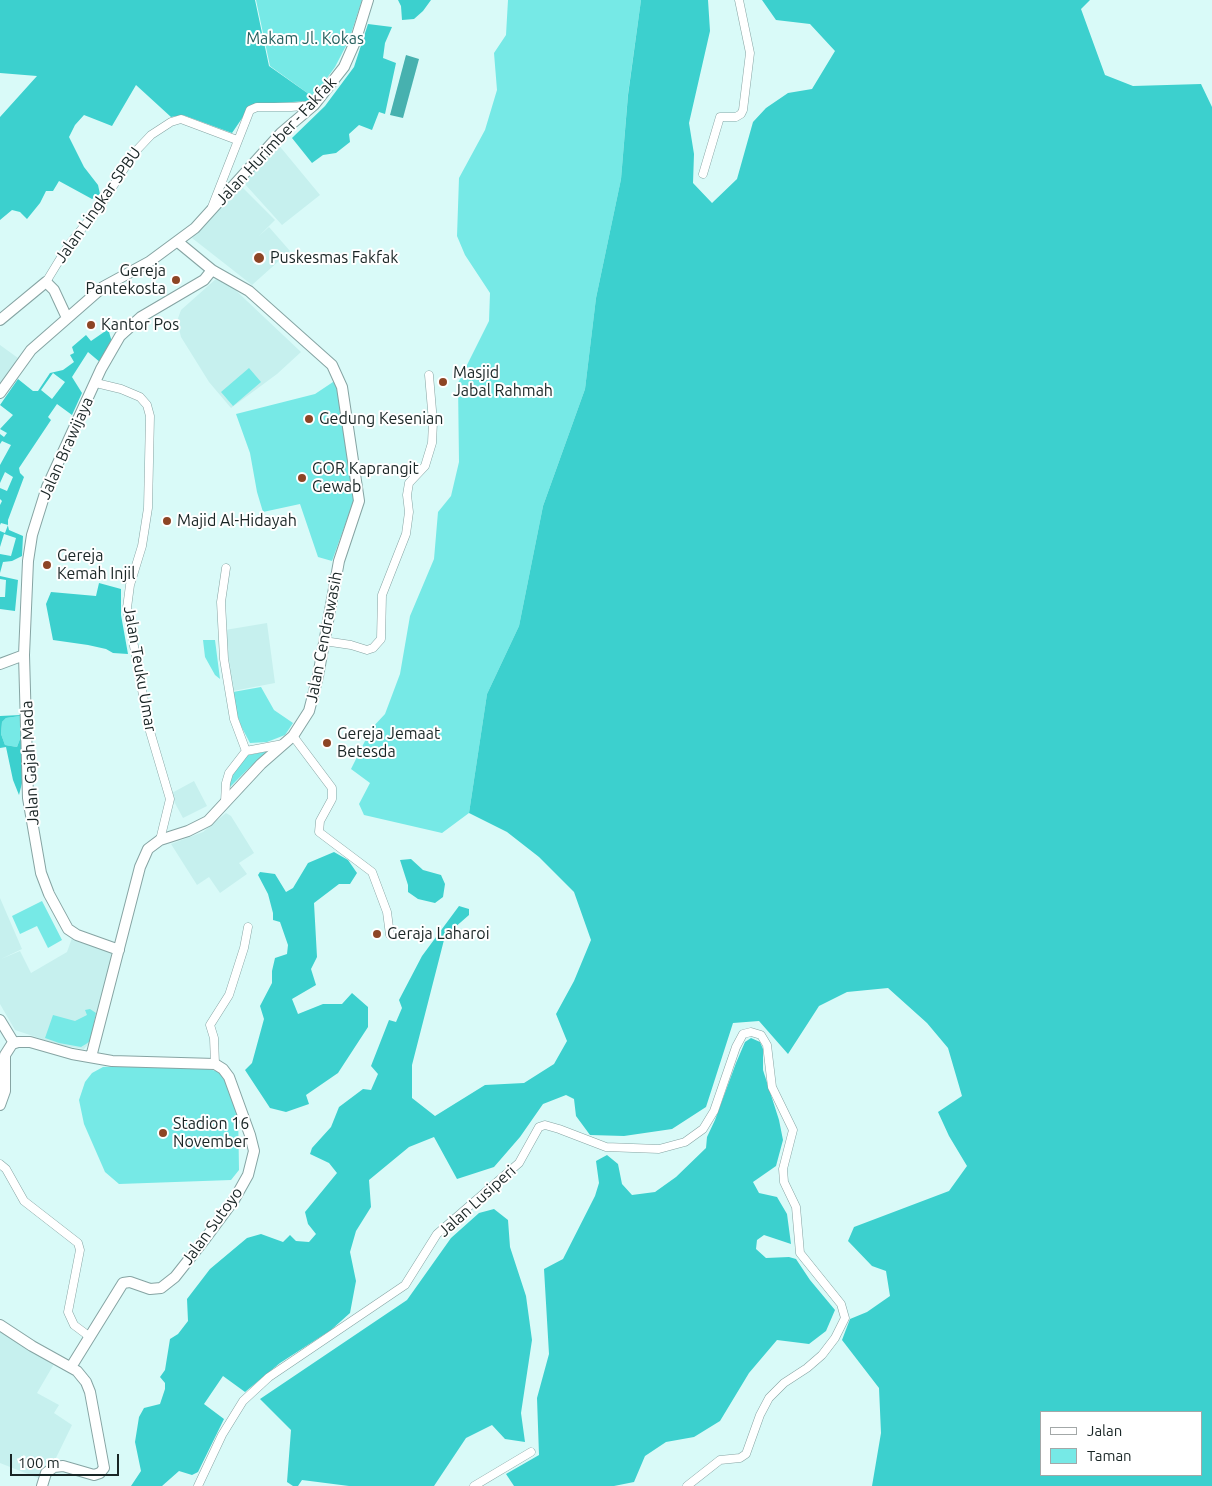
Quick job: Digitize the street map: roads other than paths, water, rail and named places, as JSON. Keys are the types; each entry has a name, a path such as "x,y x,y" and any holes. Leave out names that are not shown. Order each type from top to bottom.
{"main road":[{"name":"Jalan Hurimber - Fakfak","path":"0,393 26,355 103,287 149,262 178,242 210,211 281,133 314,105 344,66 355,42 368,0"},
{"name":"Jalan Cendrawasih","path":"160,840 198,827 293,736 307,714 314,696 339,561 359,501 342,387 332,365 282,318 212,270 178,242"},
{"name":"Jalan Brawijaya","path":"24,655 28,561 32,535 46,487 96,383 120,336 130,325 154,308 199,284 212,270"},
{"path":"0,320 46,282 54,290 67,318"},
{"path":"0,664 24,655"},
{"name":"Jalan Gajah Mada","path":"24,655 28,798 44,881 68,929 77,935 119,950"},
{"path":"91,1057 140,867 148,850 160,840"},
{"path":"0,1020 14,1043"},
{"path":"0,1105 5,1091 6,1050 14,1043 30,1042 112,1061 215,1064"},
{"name":"Jalan Sutoyo","path":"71,1367 124,1282 157,1290 171,1280 234,1200 248,1175 254,1151 246,1119 229,1077 223,1068 215,1064"},
{"path":"0,1325 82,1375 90,1392 104,1468 100,1473 94,1475 63,1466 54,1466 46,1473 42,1486"}],"street":[{"path":"702,174 720,118 736,117 743,110 750,53 738,0"},
{"path":"210,211 248,113 256,107 314,105"},
{"name":"Jalan Lingkar SPBU","path":"46,282 68,246 96,211 134,152 151,135 171,122 181,119 237,140"},
{"path":"324,640 351,644 367,650 376,646 381,639 382,595 406,534 409,512 407,495 409,483 425,466 432,443 433,422 429,375"},
{"name":"Jalan Teuku Umar","path":"96,383 122,389 140,398 147,405 150,416 148,508 142,546 130,585 128,608 149,728 170,799 160,840"},
{"path":"226,568 221,602 224,659 234,719 246,751"},
{"path":"293,736 332,788 332,799 320,821 319,832 372,872 387,912 390,935"},
{"path":"225,802 229,773 246,751 283,744"},
{"path":"215,1064 214,1038 210,1025 229,995 244,948 248,927"},
{"name":"Jalan Lusiperi","path":"198,1486 222,1435 243,1401 269,1377 405,1286 437,1234 452,1219 479,1200 519,1163 539,1127 545,1125 559,1129 606,1147 659,1149 685,1142 703,1129 714,1111 736,1047 743,1034 751,1032 761,1035 767,1045 772,1087 793,1130 782,1169 784,1182 796,1208 800,1252 842,1306 845,1318 835,1338 822,1355 807,1368 784,1383 769,1398 760,1415 746,1454 737,1458 720,1460 687,1486"},
{"path":"0,1164 7,1171 24,1200 78,1243 80,1250 68,1312 74,1325 90,1337"},
{"path":"474,1486 531,1452"}],"place":[{"name":"Puskesmas Fakfak","path":"259,258"},
{"name":"Gereja Pantekosta","path":"176,280"},
{"name":"Kantor Pos","path":"91,325"},
{"name":"Masjid Jabal Rahmah","path":"443,382"},
{"name":"Gedung Kesenian","path":"309,419"},
{"name":"GOR Kaprangit Gewab","path":"302,478"},
{"name":"Majid Al-Hidayah","path":"167,521"},
{"name":"Gereja Kemah Injil","path":"47,565"},
{"name":"Gereja Jemaat Betesda","path":"327,743"},
{"name":"Geraja Laharoi","path":"377,934"},
{"name":"Stadion 16 November","path":"163,1133"}],"park label":[{"name":"Makam Jl. Kokas","path":"305,39"}]}
